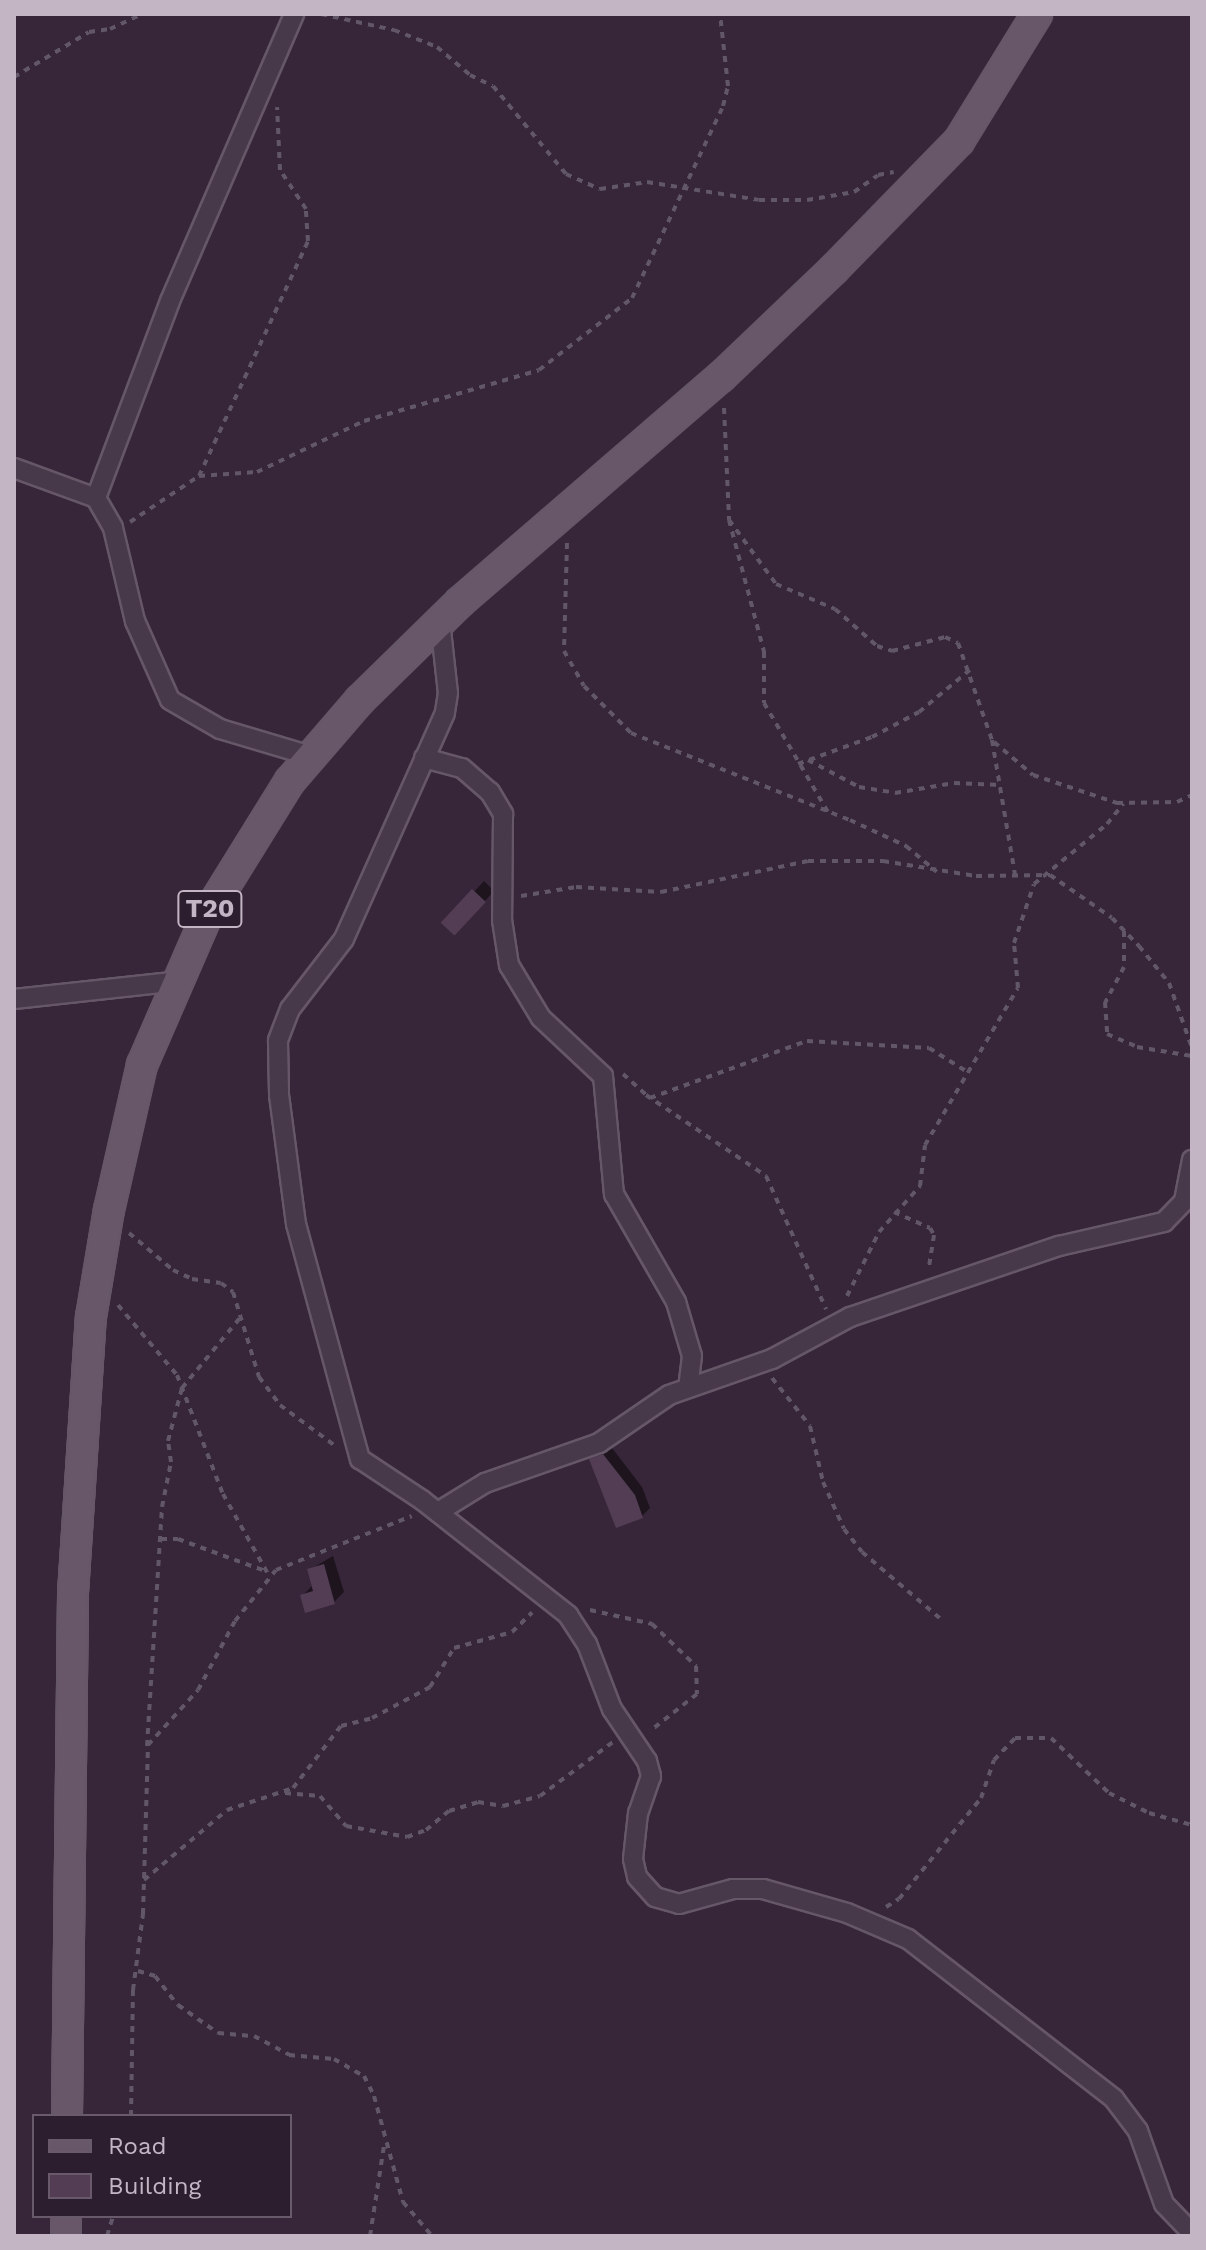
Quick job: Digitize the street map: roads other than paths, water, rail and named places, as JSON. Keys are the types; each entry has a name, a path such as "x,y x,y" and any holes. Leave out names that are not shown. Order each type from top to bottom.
{"main road":[{"name":"T20","path":"67,2114 73,1593 97,1282 109,1210 142,1065 208,913 290,781 311,756 440,621 573,501 730,368 936,165 959,141 1037,14"}],"street":[{"path":"96,498 170,301 294,14"},
{"path":"14,468 96,498 113,528 135,621 170,700 220,729 311,756"},
{"path":"440,621 448,693 424,758 344,939 290,1009 278,1041 279,1095 296,1224 360,1459 435,1510 553,1601 587,1644 651,1776 638,1813 633,1859 637,1877 655,1897 679,1904 733,1889 763,1889 867,1919 908,1939 1114,2099 1138,2131 1164,2204 1192,2233"},
{"path":"424,758 462,768 490,792 503,814 503,943 524,993 541,1018 603,1076 614,1194 676,1302 692,1356 688,1387"},
{"path":"14,999 179,981"},
{"path":"435,1510 485,1483 592,1447 688,1387 762,1363 850,1317 920,1296 1059,1246 1164,1222 1184,1201 1192,1160"}]}
